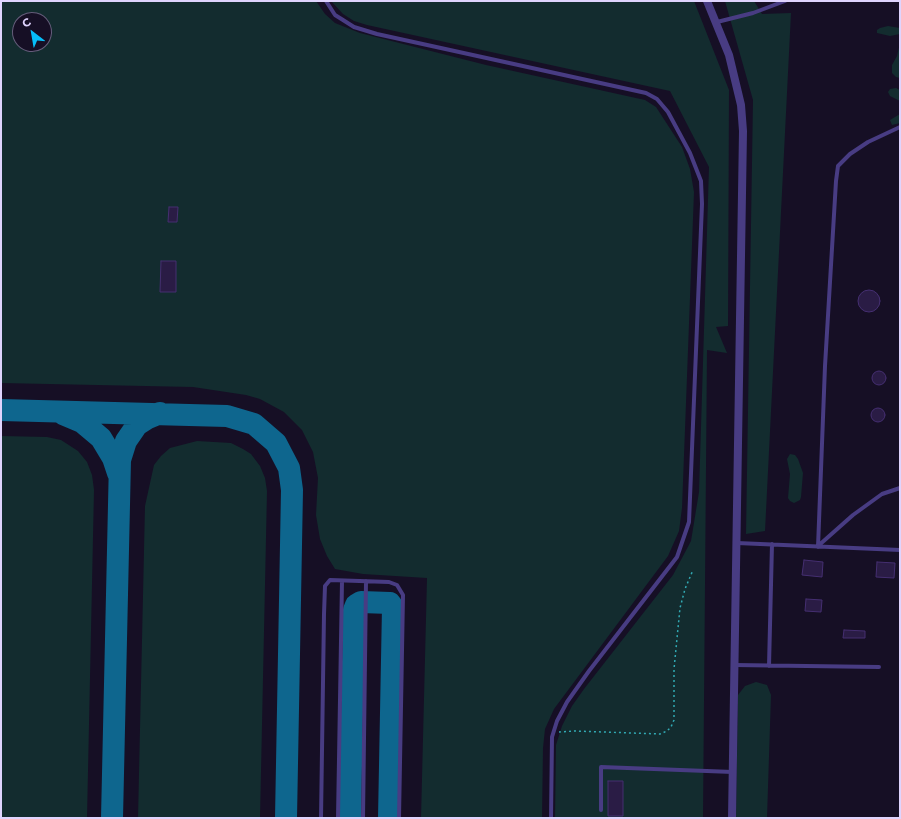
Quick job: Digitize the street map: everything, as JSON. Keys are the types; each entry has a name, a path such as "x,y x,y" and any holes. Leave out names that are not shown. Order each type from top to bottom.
{"street":[{"path":"707,1 730,55 736,80 743,131 732,818"}],"lane":[{"path":"326,1 335,15 354,26 377,34 646,94 657,99 668,112 698,170 701,181 702,204 690,522 677,557 567,702 557,721 553,733 551,818"},
{"path":"717,22 753,13 785,1"},
{"path":"818,547 826,359 838,166 850,154 868,142 900,127"},
{"path":"818,547 852,515 882,494 900,488"},
{"path":"736,543 900,550"},
{"path":"769,666 772,544"},
{"path":"321,818 325,586 330,580 389,582 397,585 404,595 399,818"},
{"path":"338,818 342,581"},
{"path":"363,818 366,581"},
{"path":"734,665 879,667"},
{"path":"601,810 601,767 733,772"}],"path":[{"path":"553,733 575,731 660,734 671,727 674,720 674,668 680,608 685,589 693,570"}],"green space":[{"path":"1,1 316,1 325,14 335,23 360,33 486,65 645,100 656,107 682,147 690,169 694,192 682,508 679,531 668,556 554,709 545,729 543,748 542,818 421,818 427,578 363,574 335,569 327,556 320,539 316,515 318,478 313,452 302,430 284,412 260,399 246,395 193,387 1,383"},
{"path":"331,1 694,1 729,90 728,326 716,327 727,353 707,350 703,818 555,818 556,745 562,726 572,706 584,689 673,575 691,541 699,492 709,167 670,91 367,25 354,21 343,14"},
{"path":"725,1 754,1 762,14 791,13 765,531 746,534 753,100"},
{"path":"888,26 900,28 900,34 890,36 877,33 877,30 880,28"},
{"path":"900,43 900,78 896,77 892,73 892,65 897,56"},
{"path":"896,88 900,90 900,101 890,96 888,92 890,89"},
{"path":"900,114 900,123 892,125 890,120"},
{"path":"1,436 47,437 61,440 78,451 87,462 92,475 94,490 87,818 1,818"},
{"path":"197,441 231,443 243,449 251,454 260,466 265,478 267,491 260,818 138,818 145,506 154,465 161,456 170,448"},
{"path":"790,454 795,455 798,459 803,473 801,497 800,500 794,503 788,498 790,474 787,459"},
{"path":"756,682 767,685 771,695 767,818 736,818 738,695 745,686"}],"building":[{"path":"169,207 178,207 177,222 168,222"},
{"path":"161,261 176,261 176,292 160,292"},
{"path":"869,290 877,293 880,301 877,309 869,312 861,309 858,301 861,293"},
{"path":"876,371 882,371 886,375 886,381 882,385 876,385 872,381 872,375"},
{"path":"878,408 883,410 885,415 883,420 878,422 873,420 871,415 873,410"},
{"path":"804,560 823,562 822,577 802,575"},
{"path":"877,562 895,563 894,578 876,577"},
{"path":"806,599 822,600 821,612 805,611"},
{"path":"844,630 865,631 865,638 843,638"},
{"path":"608,781 623,781 623,816 608,816"}],"taxiway":[{"path":"1,410 227,416 254,424 276,443 289,468 292,490 286,818"},
{"path":"112,818 120,460 126,441 137,425 160,413"},
{"path":"63,414 82,422 101,438 113,458 118,473"},
{"path":"350,818 354,610 356,605 361,602 390,603 393,607 389,818"}]}
